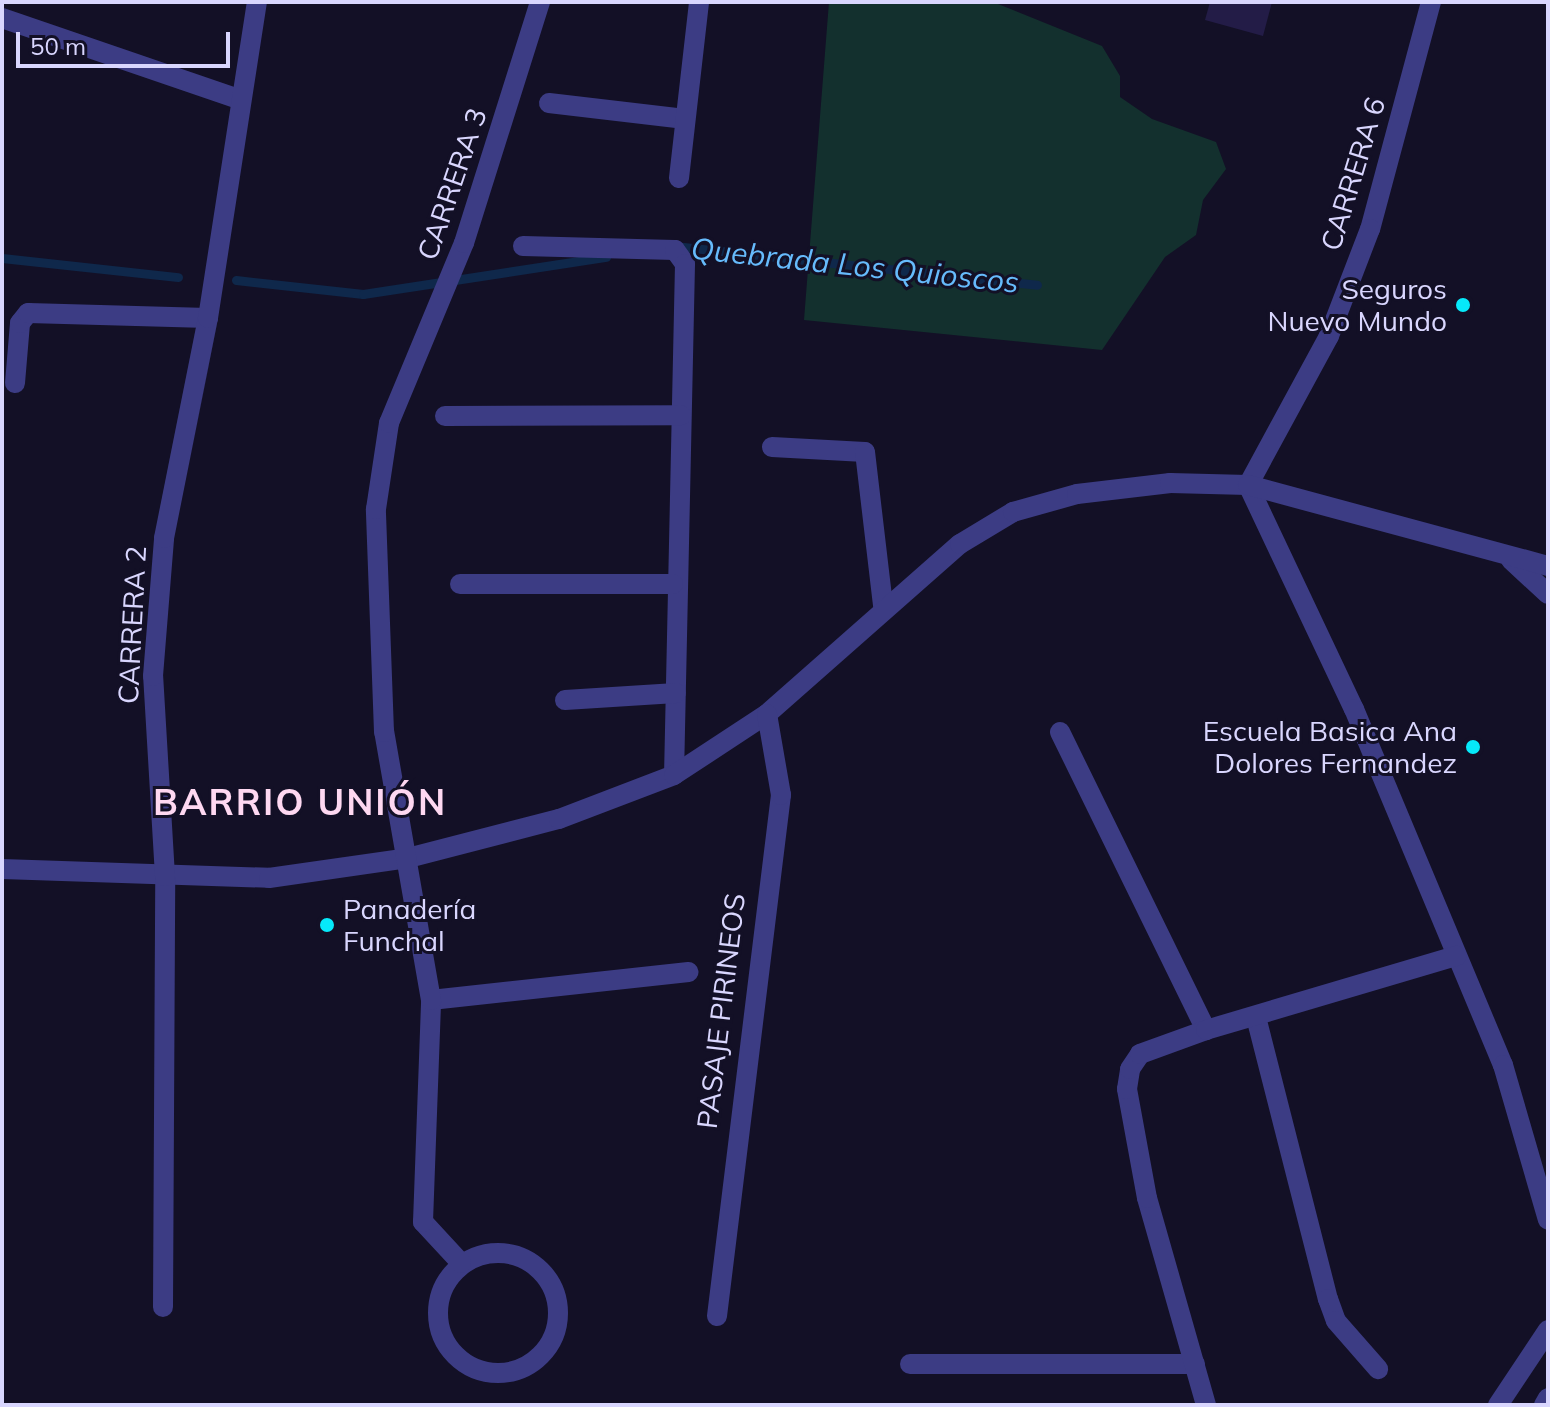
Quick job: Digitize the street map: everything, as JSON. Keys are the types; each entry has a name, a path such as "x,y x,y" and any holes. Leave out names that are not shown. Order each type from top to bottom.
{"street":[{"name":"CARRERA 2","path":"163,1307 165,876 153,676 164,538 208,318 239,99 257,2"},
{"name":"CARRERA 3","path":"408,858 384,732 378,481 406,381 464,243 540,2"},
{"path":"679,178 699,2"},
{"name":"CARRERA 6","path":"1248,485 1329,336 1365,243 1428,3"},
{"path":"2,18 239,99"},
{"path":"549,103 685,119"},
{"path":"523,246 682,255 681,415 673,584 676,693 674,775"},
{"path":"15,383 20,323 28,313 208,318"},
{"path":"445,416 681,415"},
{"path":"772,447 865,452 883,606"},
{"path":"2,869 269,878 408,858 559,819 674,775 767,714 883,606 1013,512 1077,494 1170,483 1248,485 1548,566"},
{"path":"1248,485 1503,1065 1548,1220"},
{"path":"1505,555 1548,594"},
{"path":"460,584 673,584"},
{"path":"565,700 676,693"},
{"name":"PASAJE PIRINEOS","path":"717,1316 781,795 767,714"},
{"path":"1060,732 1206,1030"},
{"path":"408,858 431,1000 423,1222 461,1263"},
{"path":"1206,1405 1147,1198 1127,1089 1140,1054 1206,1030 1456,956"},
{"path":"431,1000 688,972"},
{"path":"1256,1017 1328,1299 1336,1321 1378,1369"},
{"path":"479,1256 513,1260 547,1278 561,1313 549,1349 517,1369 464,1360 448,1347 434,1312 442,1284 461,1263 479,1256"},
{"path":"1498,1405 1548,1330"},
{"path":"910,1364 1195,1364"},
{"path":"1544,1405 1548,1398"}],"green space":[{"path":"829,2 993,2 1102,46 1120,76 1120,97 1152,119 1216,142 1226,169 1203,200 1196,235 1165,257 1102,350 804,320"}],"building":[{"path":"1210,2 1272,2 1263,36 1205,20"}],"waterway":[{"name":"Quebrada Los Quioscos","path":"674,246 1037,285"},
{"name":"Quebrada Los Quioscos","path":"236,280 363,294 606,257"},
{"name":"Quebrada Los Quioscos","path":"2,258 178,277"}],"place":[{"name":"Seguros Nuevo Mundo","path":"1463,305"},
{"name":"Escuela Basica Ana Dolores Fernandez","path":"1473,747"},
{"name":"Panadería Funchal","path":"327,925"}],"district":[{"name":"BARRIO UNIÓN","path":"300,802"}]}
